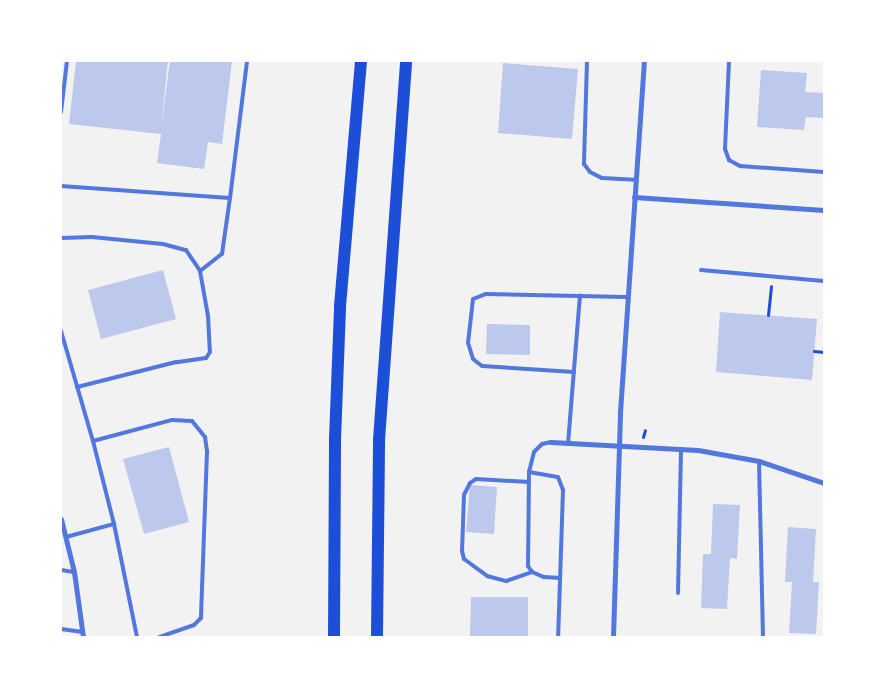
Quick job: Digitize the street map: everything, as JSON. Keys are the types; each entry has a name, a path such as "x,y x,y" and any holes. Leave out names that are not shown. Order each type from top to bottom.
{"main road":[{"path":"334,637 335,439 340,306 361,61"},
{"path":"377,637 379,440 406,61"}],"street":[{"path":"613,637 626,297 644,61"},
{"path":"634,197 824,210"},
{"path":"551,442 681,449 759,461 824,483"},
{"path":"61,519 74,572 83,635"}],"lane":[{"path":"61,112 67,61"},
{"path":"200,271 222,254 247,61"},
{"path":"587,61 584,164 590,172 602,178 635,180"},
{"path":"728,61 725,149 729,160 740,166 824,172"},
{"path":"61,186 230,198"},
{"path":"61,238 92,236 163,244 186,250 200,271 208,316 210,352 206,358 176,362 77,387"},
{"path":"701,270 824,281"},
{"path":"574,372 482,366 473,359 468,343 473,299 486,294 626,297"},
{"path":"568,444 574,372 577,364 580,295"},
{"path":"61,331 93,441 114,524 137,637"},
{"path":"93,441 172,420 192,421 205,437 201,618 194,625 159,637"},
{"path":"532,572 527,553 529,472 534,452 542,444 551,442"},
{"path":"678,593 681,449"},
{"path":"759,461 763,637"},
{"path":"529,472 558,477 563,490 558,637"},
{"path":"529,482 476,479 470,483 464,494 462,551 464,559 487,576 506,580 532,572 560,578"},
{"path":"66,537 114,524"},
{"path":"61,570 74,572"},
{"path":"61,629 83,635"}],"path":[{"path":"768,316 772,276"},
{"path":"814,351 824,352"}],"building":[{"path":"76,61 168,61 161,128 170,61 232,61 222,144 208,142 204,169 157,163 161,134 69,124"},
{"path":"503,63 578,69 572,139 498,133"},
{"path":"761,70 807,73 805,92 824,93 824,118 806,117 804,130 757,127"},
{"path":"163,270 176,319 101,339 88,290"},
{"path":"720,312 817,319 812,380 716,372"},
{"path":"487,324 530,325 530,355 486,354"},
{"path":"169,447 189,522 144,534 123,459"},
{"path":"470,485 497,487 494,534 466,532"},
{"path":"713,504 740,505 737,559 730,558 727,609 701,608 703,554 711,554"},
{"path":"788,527 816,529 813,582 819,582 816,634 789,633 792,582 785,582"},
{"path":"471,597 528,597 528,637 470,637"}]}
